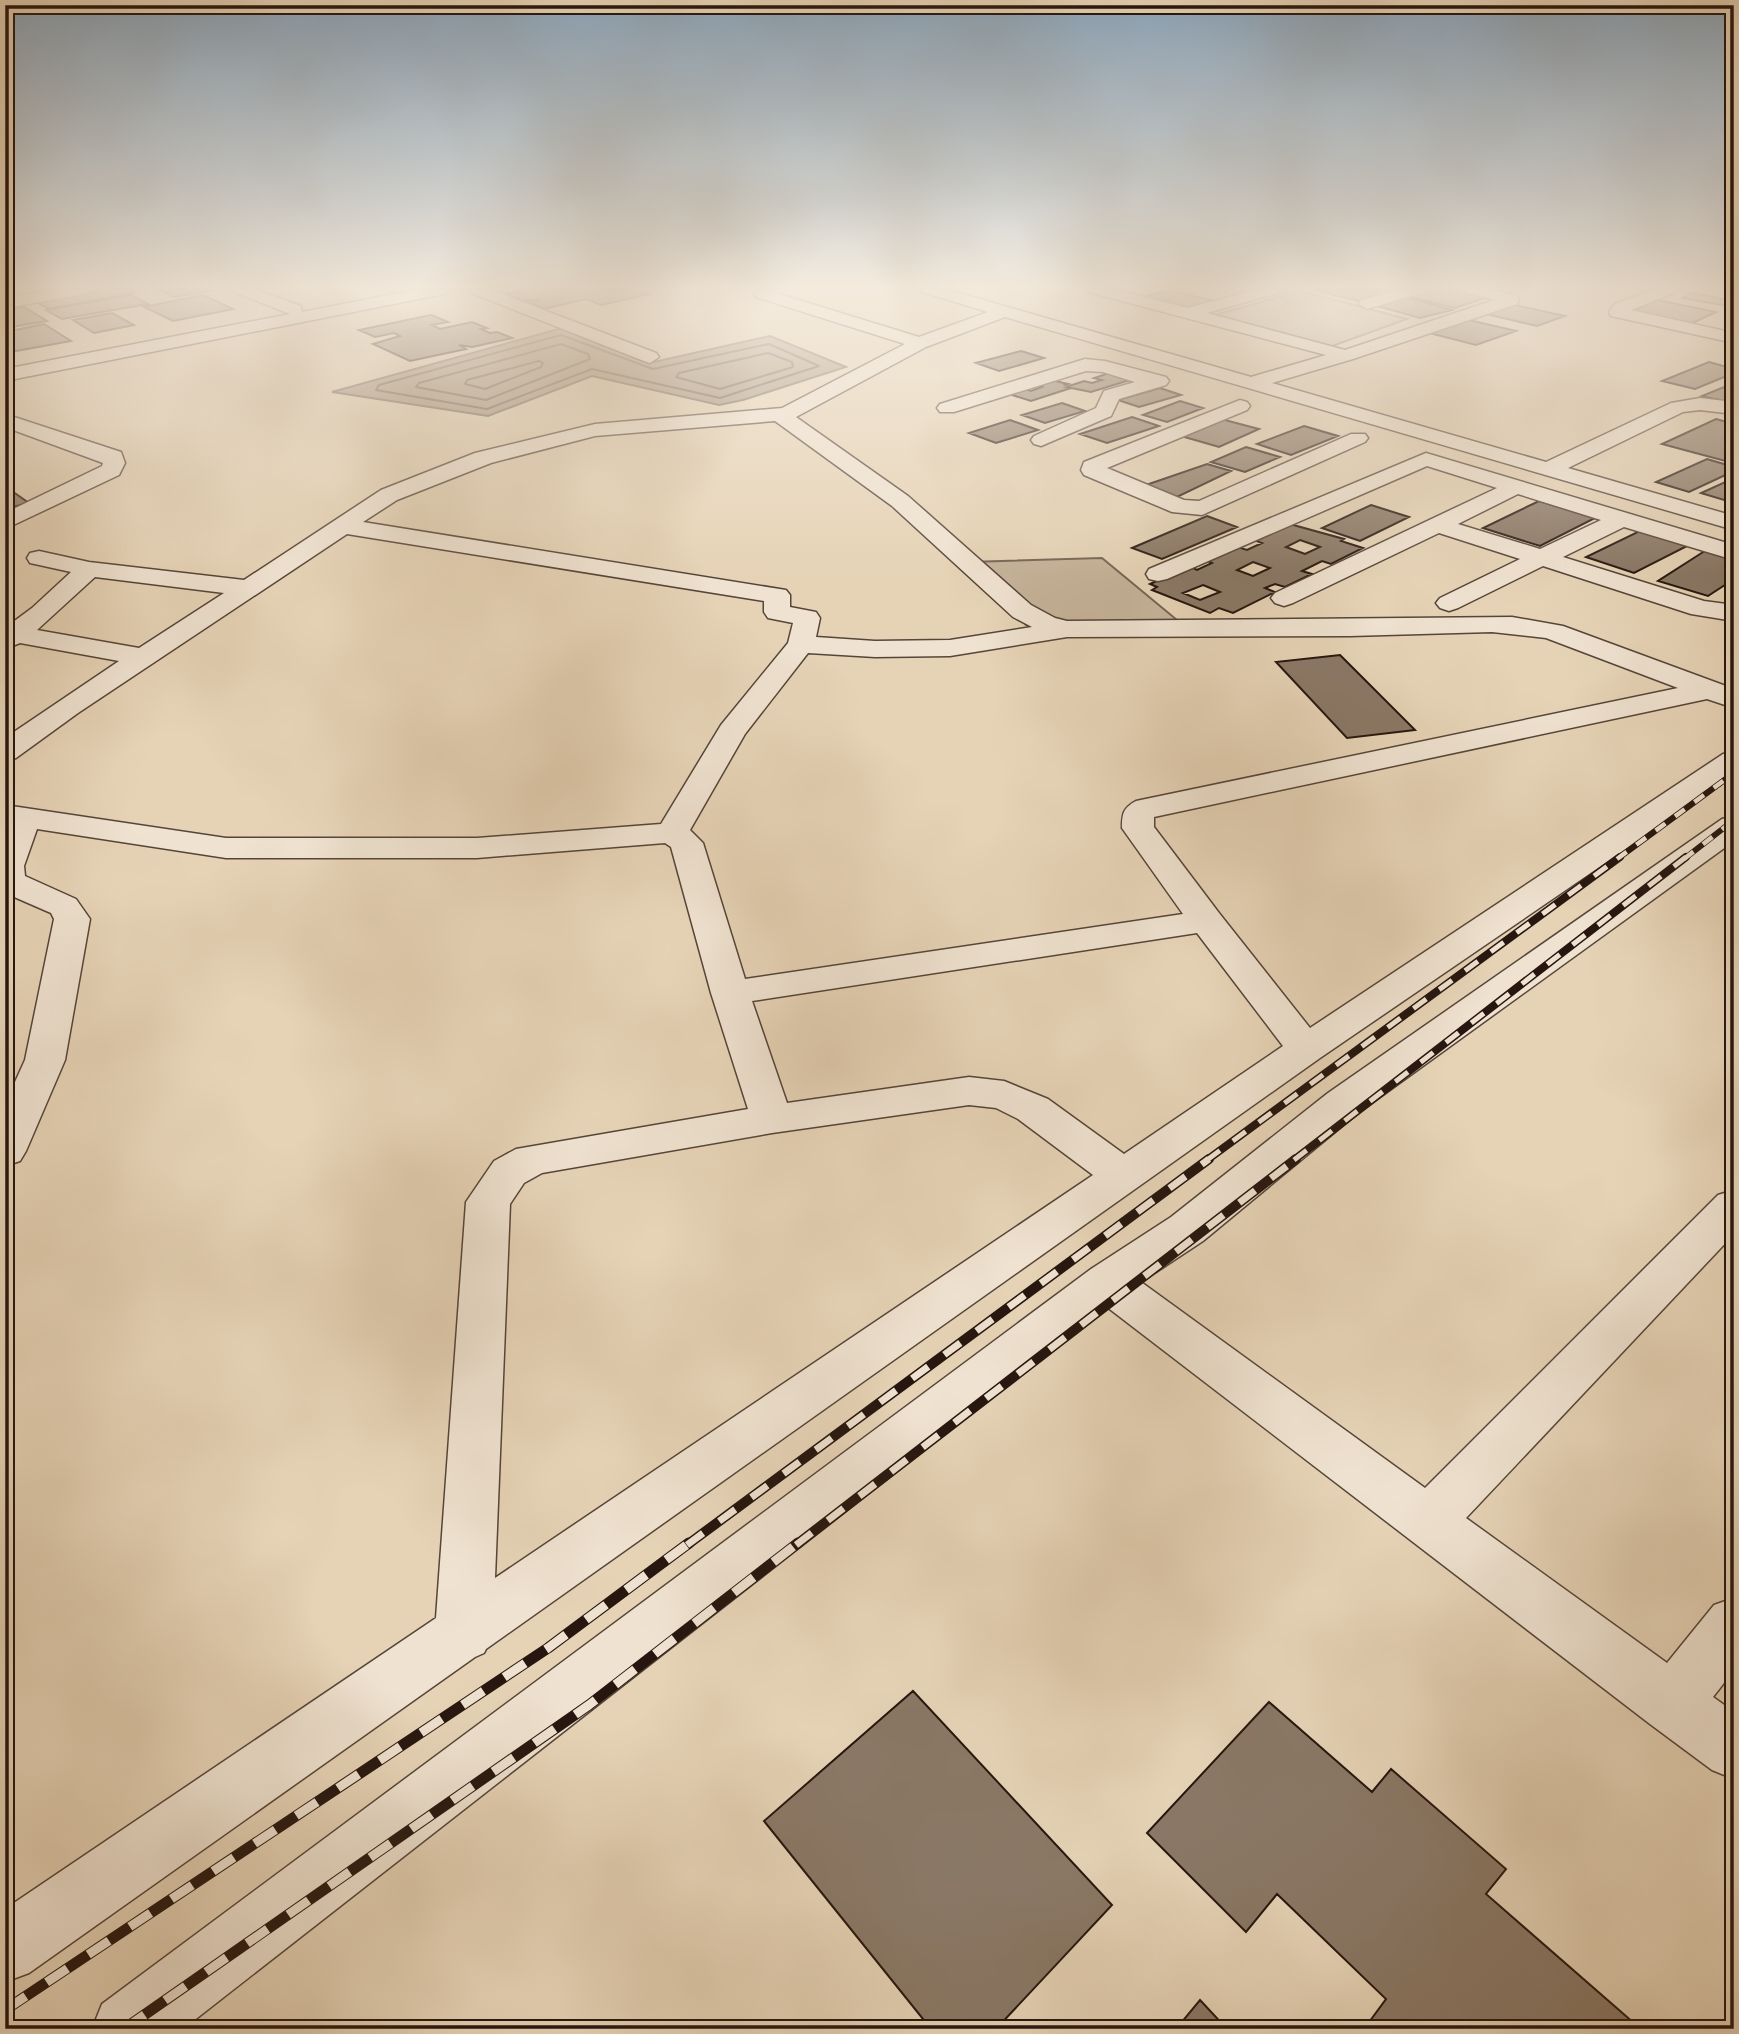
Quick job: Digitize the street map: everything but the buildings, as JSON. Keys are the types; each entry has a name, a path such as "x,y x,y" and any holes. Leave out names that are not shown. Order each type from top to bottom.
{"street":[{"path":"5,752 68,707 389,495 483,458 540,442 595,430 786,414 844,384"},
{"path":"947,408 1024,384"},
{"path":"1041,440 1104,412 1111,396 1149,384"},
{"path":"1162,384 1179,389"},
{"path":"1254,384 1734,523"},
{"path":"1203,396 1246,408 1093,467 1092,470 1180,507 1202,508 1358,438"},
{"path":"1548,469 1678,407 1700,404 1734,408"},
{"path":"786,414 785,420 790,426 901,501 1022,611 1046,624 1067,629"},
{"path":"5,421 113,457 114,463 111,470 5,522"},
{"path":"1332,431 1734,553"},
{"path":"1158,574 1426,459"},
{"path":"1284,598 1516,487"},
{"path":"1449,603 1621,519"},
{"path":"1438,525 1538,559 1700,608 1734,613"},
{"path":"344,526 777,595 777,612 807,618 801,644 732,731 672,833"},
{"path":"38,558 89,569 250,588"},
{"path":"10,638 41,614 89,569"},
{"path":"801,644 875,649 950,648 1067,629 1393,627 1494,622 1525,625 1554,632 1721,694"},
{"path":"10,638 144,657"},
{"path":"1306,1049 1206,921 1138,828 1138,813 1147,808 1721,694"},
{"path":"5,717 68,707"},
{"path":"5,1949 1306,1049 1734,761"},
{"path":"5,1151 35,1088 45,1059 72,919 64,906 8,881 7,866 15,817 226,848 477,848 672,833 686,843 730,993 772,1119"},
{"path":"127,2029 1107,1282 1187,1229 1343,1103 1734,826"},
{"path":"730,993 1206,921"},
{"path":"464,1634 488,1202 509,1172 531,1160 772,1119 969,1091 1004,1095 1033,1109 1124,1176"},
{"path":"1427,1522 1734,1206"},
{"path":"1107,1282 1734,1749"},
{"path":"1671,1704 1734,1624"}],"shaded area":[{"path":"1102,558 1177,620 1026,625 970,562"}],"water":[{"path":"361,384 571,384 488,416 332,392"},
{"path":"627,384 793,384 719,405"}],"railway":[{"path":"1617,859 1734,773"},
{"path":"1684,859 1734,820"},
{"path":"1207,1160 1620,857"},
{"path":"1294,1160 1686,857"},
{"path":"687,1545 1209,1159"},
{"path":"796,1545 1296,1159"},
{"path":"5,2010 548,1648 689,1543"},
{"path":"124,2029 589,1705 798,1543"}]}
